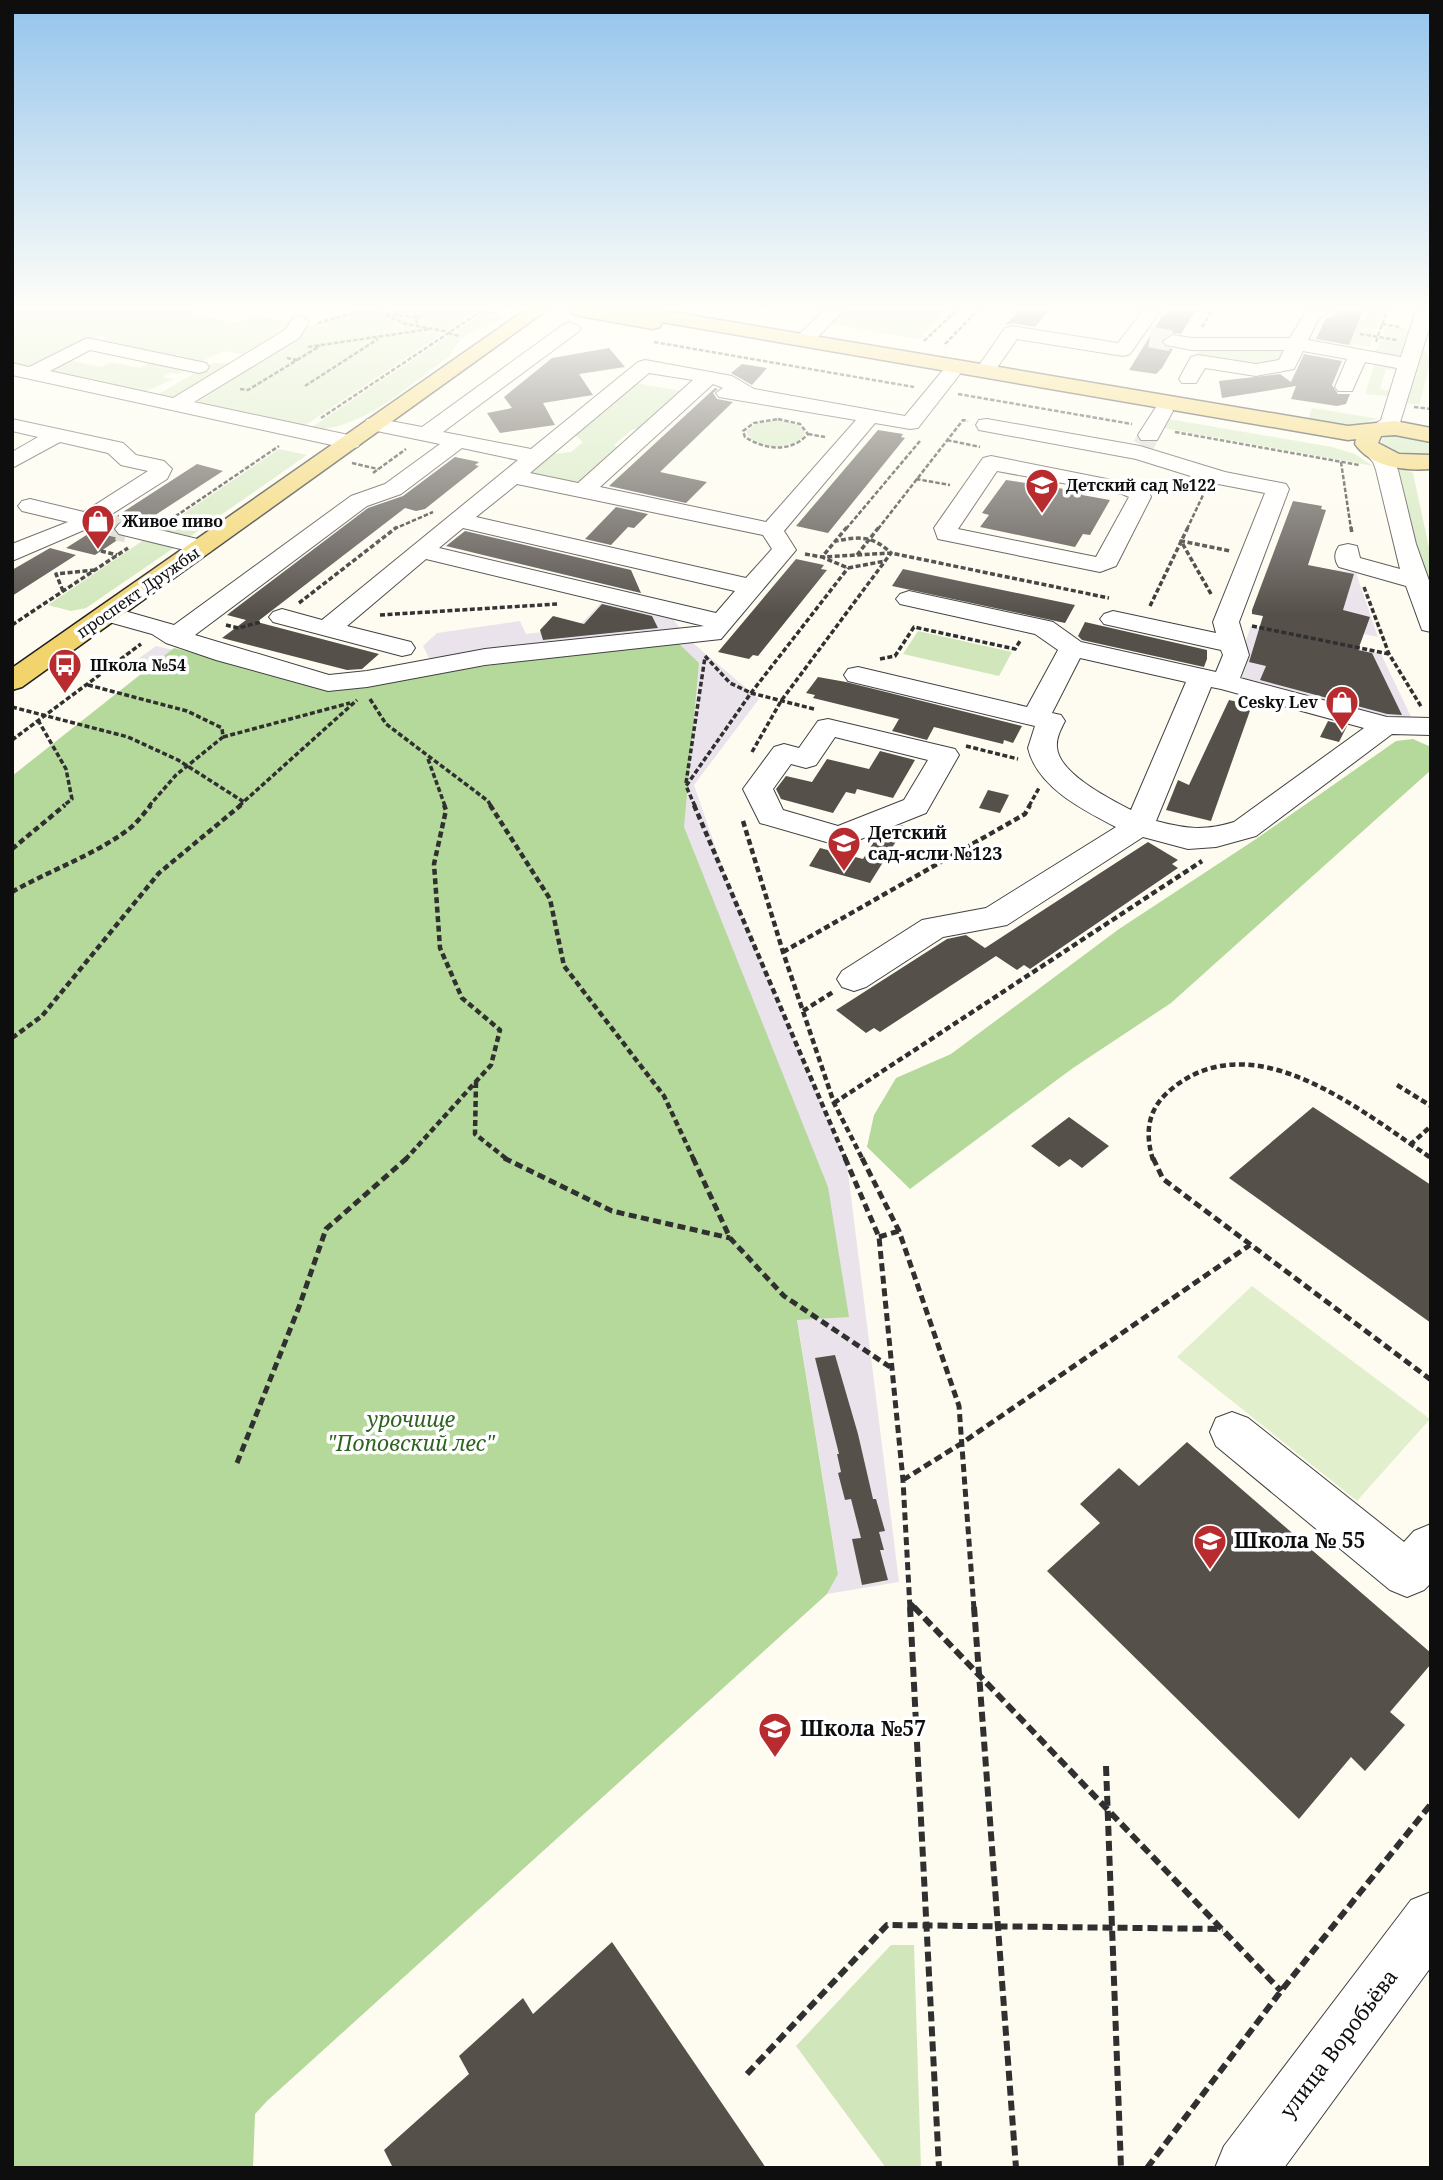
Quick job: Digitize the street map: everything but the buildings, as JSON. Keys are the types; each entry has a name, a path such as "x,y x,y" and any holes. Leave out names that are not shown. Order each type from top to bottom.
{"main road":[{"name":"проспект Дружбы","path":"12,681 392,412"},
{"path":"1167,412 1346,442 1400,432"},
{"path":"1223,412 1348,433 1400,432"},
{"path":"1400,432 1401,461 1431,462"}],"street":[{"path":"205,412 350,442"},
{"path":"426,435 456,412"},
{"path":"334,623 421,551 449,515 513,475 590,412"},
{"path":"582,491 670,412"},
{"path":"846,412 910,423 919,412"},
{"path":"1144,445 1163,412"},
{"path":"1402,412 1400,432 1382,459 1415,581 1431,624"},
{"path":"107,614 161,628 175,637 328,683 367,679 485,657 712,633 752,587 778,540 870,416"},
{"path":"375,424 535,457"},
{"path":"12,425 115,448 129,460 161,469 117,527 31,543 12,554"},
{"path":"991,463 1139,492 1140,497 1107,561 1100,565 946,534 946,528 991,463 995,426 1144,445 1221,478 1278,489 1252,556 1229,633 1236,655 1213,680"},
{"path":"12,461 57,435"},
{"path":"175,637 359,501 393,489 458,441"},
{"path":"513,475 778,540"},
{"path":"30,506 201,547"},
{"path":"449,515 752,587"},
{"path":"421,551 722,622"},
{"path":"1350,561 1415,581"},
{"path":"909,599 1044,628 1072,648 1213,680 1386,725 1427,719"},
{"path":"1111,608 1229,633"},
{"path":"282,617 334,623 402,648"},
{"path":"1036,717 1072,648"},
{"path":"858,675 1051,721 1043,738 1043,751 1051,767 1088,798 1139,826 1188,839 1216,837 1245,829 1386,725"},
{"path":"828,727 945,755 915,806 840,836 771,816 749,801 785,753 806,759 828,727"},
{"path":"854,979 934,928 995,917 1139,826"},
{"path":"1232,1432 1407,1574 1431,1547"},
{"name":"улица Воробьёва","path":"1246,2168 1431,1920"}],"lane":[{"path":"1139,826 1213,680"}],"path":[{"path":"117,555 117,527 300,432 330,412"},
{"path":"778,419 791,421 807,429 808,434 797,444 773,447 751,442 744,437 743,431 755,422 778,419"},
{"path":"857,555 963,420 995,426"},
{"path":"822,557 923,436"},
{"path":"1341,462 1350,561 1389,654 1427,719"},
{"path":"916,479 973,489"},
{"path":"1163,609 1150,606 1205,489"},
{"path":"201,618 238,628 282,617 395,528 449,515"},
{"path":"835,541 853,537 871,538 878,540 891,553"},
{"path":"778,540 848,568 885,561"},
{"path":"1181,541 1252,556"},
{"path":"1181,541 1229,633 1389,654"},
{"path":"101,551 117,555"},
{"path":"822,557 891,553 1111,608"},
{"path":"751,755 781,701 891,553"},
{"path":"12,625 117,555"},
{"path":"686,786 751,693 848,568"},
{"path":"63,591 56,574 95,570"},
{"path":"334,623 568,604 613,596"},
{"path":"858,675 867,662 895,656 914,627 1014,649 1029,625"},
{"path":"781,701 751,693 730,683 705,656 686,786 879,1237 903,1480 939,2168"},
{"path":"87,684 187,711 222,727 223,737"},
{"path":"12,1038 42,1016 159,873 244,802 365,692 386,724 488,801 550,899 564,966 664,1096 730,1238 784,1296 891,1367"},
{"path":"12,892 45,873 87,855 131,828 176,775 223,737 355,701"},
{"path":"12,708 128,737 187,766 244,802"},
{"path":"12,849 72,799 66,769 38,720"},
{"path":"237,1463 299,1307 326,1229 417,1149 491,1065 500,1030 462,998 440,948 434,864 446,810 428,759"},
{"path":"783,952 1025,814 1051,767"},
{"path":"749,801 783,952 834,1103 899,1231 959,1406 1016,2168"},
{"path":"834,1103 1199,863 1245,829"},
{"path":"803,1011 854,979"},
{"path":"1431,1158 1311,1080 1262,1064 1213,1068 1176,1085 1150,1112 1147,1129 1148,1149 1163,1179 1431,1380"},
{"path":"476,1082 475,1134 502,1157 612,1211 730,1238"},
{"path":"1397,1085 1431,1106"},
{"path":"1410,1145 1431,1126"},
{"path":"879,1237 899,1231"},
{"path":"903,1480 962,1443 1250,1245"},
{"path":"908,1601 1281,1991"},
{"path":"1106,1766 1121,2168"},
{"path":"1147,2168 1281,1991 1431,1804"},
{"path":"747,2074 887,1925 998,1924 1223,1929"}],"shaded area":[{"path":"1334,569 1356,573 1378,637 1331,627 1314,627"},
{"path":"601,603 673,619 687,638 759,699 694,785 722,866 847,1164 899,1582 827,1594 838,1573 797,1319 312,710 128,666 156,646 319,684 432,664 423,646 437,633 520,621 526,634 577,628"},
{"path":"1251,626 1381,654 1416,727 1246,681 1235,671"}],"green space":[{"path":"225,412 325,412 301,428"},
{"path":"335,412 371,412 347,423 309,429"},
{"path":"602,412 663,412 642,429 633,429 614,445 620,448 579,484 532,475 531,472 552,454 571,452 583,442 575,435"},
{"path":"1311,412 1335,412 1379,419 1350,426 1307,422"},
{"path":"1169,419 1332,447 1355,454 1373,466 1163,428"},
{"path":"778,420 798,425 805,434 792,443 774,446 756,443 746,431 757,423"},
{"path":"1394,434 1431,443 1431,454 1401,455 1382,446 1382,439"},
{"path":"279,449 307,455 185,540 155,533"},
{"path":"1401,468 1413,473 1431,557 1431,604 1397,470"},
{"path":"148,537 178,545 86,608 71,611 48,605"},
{"path":"918,631 1012,652 999,676 903,654"},
{"name":"урочище \"Поповский лес\"","path":"675,640 699,663 684,827 828,1187 849,1317 797,1320 838,1574 827,1594 267,2101 255,2114 253,2168 12,2168 12,776 174,648 327,688"},
{"path":"1413,739 1431,747 1431,770 1171,1003 1073,1068 910,1189 867,1147 874,1115 896,1078 951,1054 1119,929 1256,839 1396,741"},
{"path":"1252,1286 1430,1419 1357,1501 1177,1357"},
{"path":"891,1945 914,1945 921,2168 886,2168 796,2046"}],"tunnel":[{"path":"1143,446 1149,435"},
{"path":"105,524 126,529"},
{"path":"118,527 127,529"}],"place":[{"name":"Детский сад №122","path":"1042,515"},
{"name":"Живое пиво","path":"98,551"},
{"name":"Школа №54","path":"65,695"},
{"name":"Cesky Lev","path":"1342,732"},
{"name":"Детский сад-ясли №123","path":"844,873"},
{"name":"Школа № 55","path":"1210,1571"},
{"name":"Школа №57","path":"775,1759"}]}
